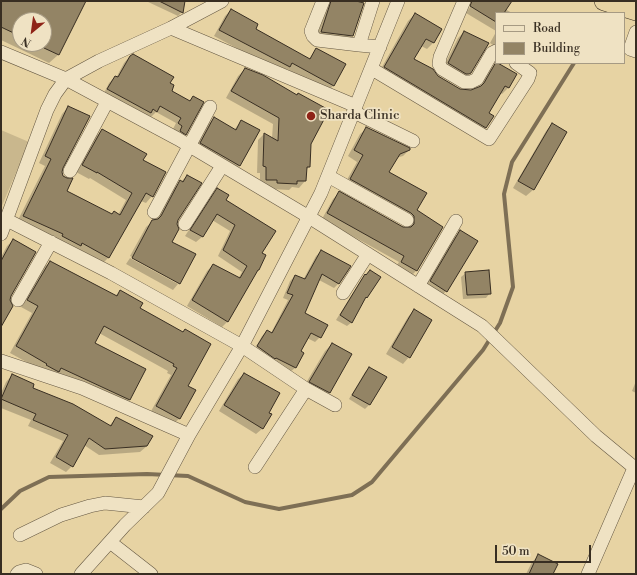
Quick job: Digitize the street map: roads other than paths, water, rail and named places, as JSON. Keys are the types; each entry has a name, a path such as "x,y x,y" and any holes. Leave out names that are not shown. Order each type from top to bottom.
{"highway":[{"path":"604,1 635,11"}],"street":[{"path":"1,234 47,110 55,94 66,79 99,61 172,28 222,1"},
{"path":"323,1 311,31 317,40 380,47"},
{"path":"360,45 373,1"},
{"path":"81,574 158,493 189,434 242,346 309,217 328,176 398,1"},
{"path":"464,1 440,57 439,64 442,69 464,82 471,82 477,79 492,53 495,52"},
{"path":"172,28 355,109 413,141"},
{"path":"636,32 630,49 636,51"},
{"path":"1,52 66,79 189,146 309,217 482,326 596,436 635,468 588,574"},
{"path":"372,69 489,139 528,79 530,73 517,64"},
{"path":"70,171 107,102"},
{"path":"154,212 210,107"},
{"path":"185,224 222,166"},
{"path":"328,176 407,220"},
{"path":"7,220 111,273 242,346 306,389 335,405"},
{"path":"418,286 456,221"},
{"path":"18,300 51,242"},
{"path":"344,293 368,254"},
{"path":"1,361 82,388 189,434"},
{"path":"255,467 306,389"},
{"path":"20,535 61,515 90,506 105,503 144,507"},
{"path":"110,542 151,574"},
{"path":"17,574 26,570 36,574"}],"waterway":[{"path":"1,509 20,491 49,477 147,474 188,476 245,502 279,509 352,495 372,482 483,350 500,323 513,287 504,194 512,162 573,64"}],"place":[{"name":"Sharda Clinic","path":"311,116"}]}
